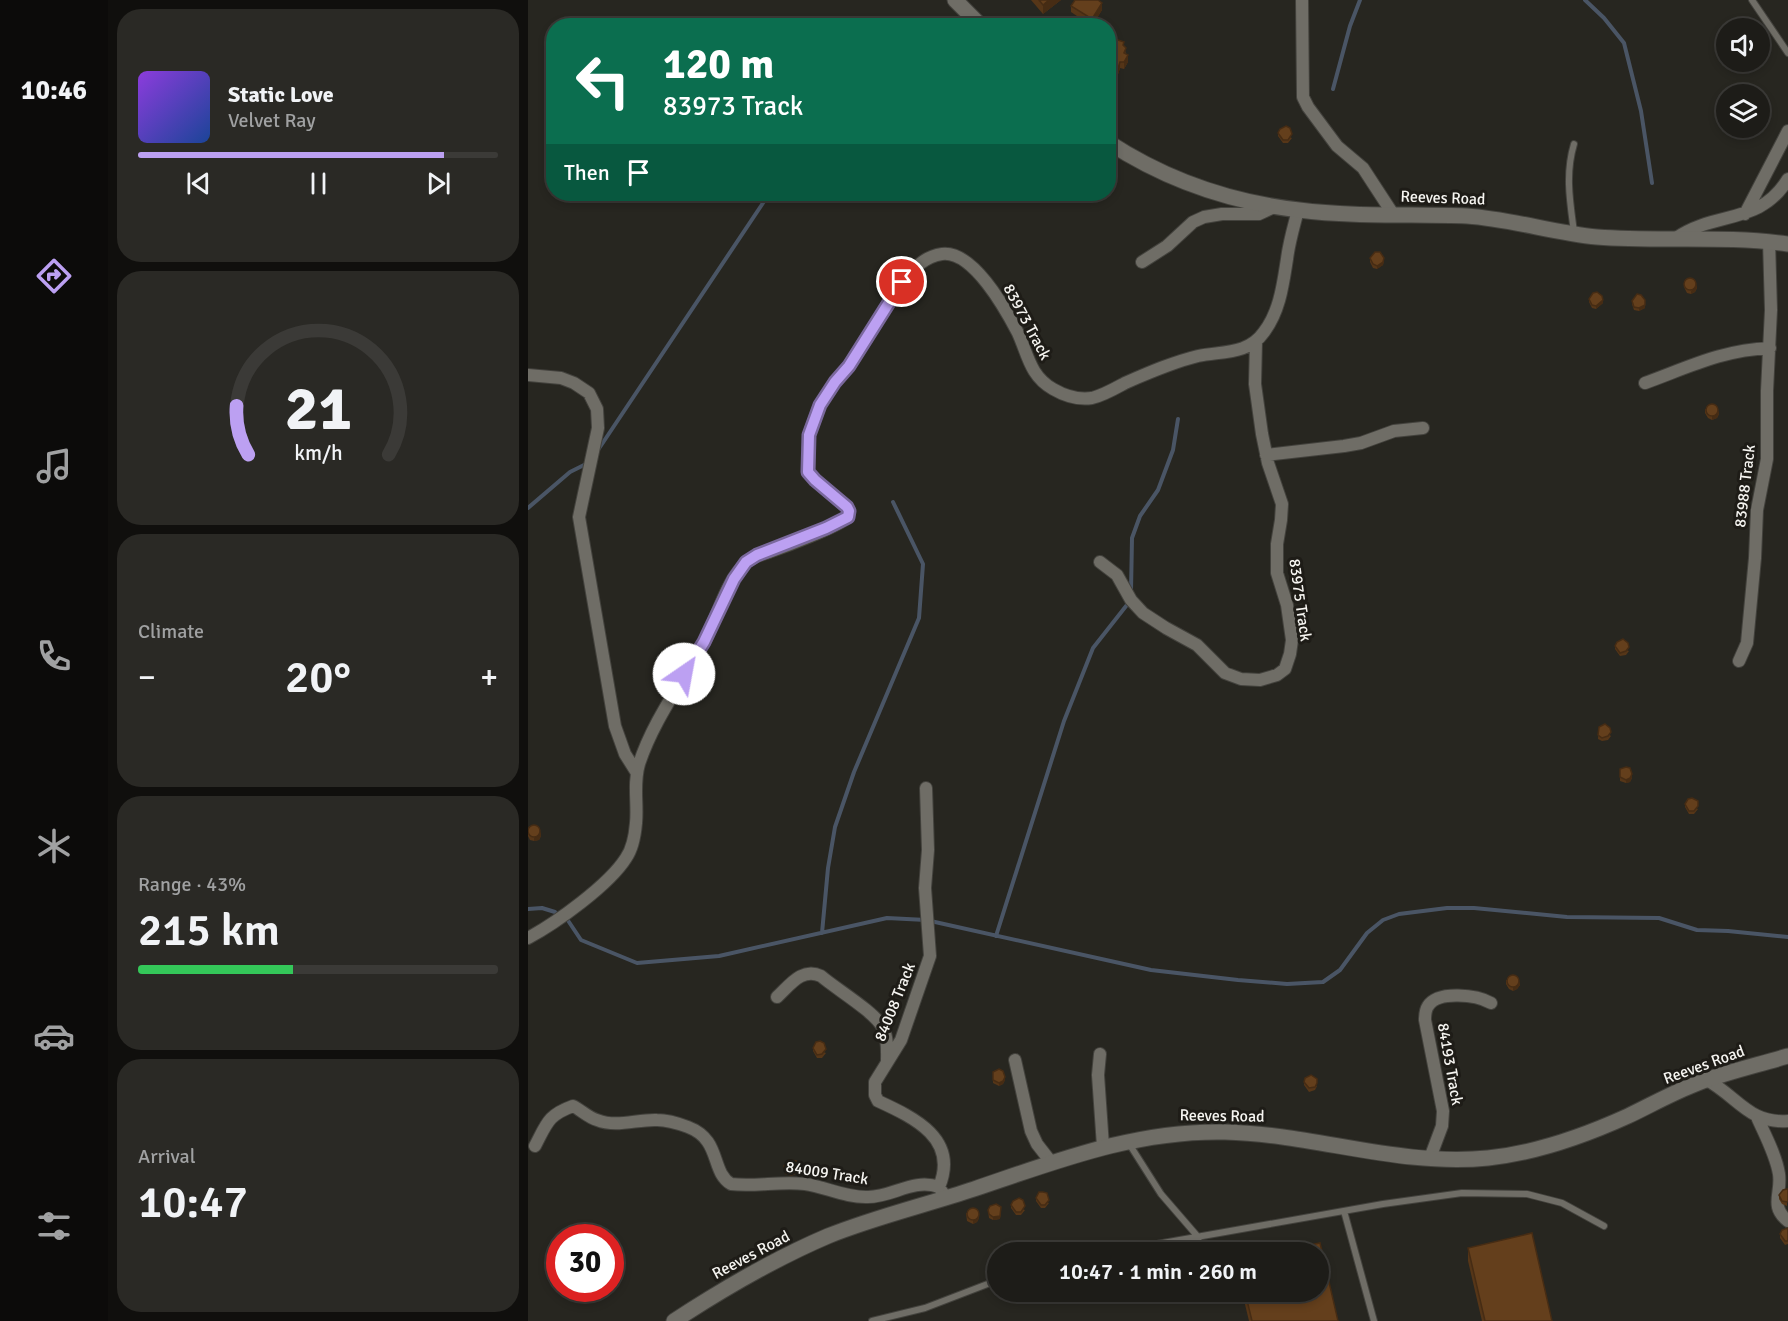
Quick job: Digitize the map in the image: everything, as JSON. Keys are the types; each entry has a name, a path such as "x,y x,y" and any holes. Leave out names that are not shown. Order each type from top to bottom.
{"street":[{"path":"1302,0 1304,97 1308,107 1337,146 1363,168 1393,214"},
{"path":"961,1 975,18"},
{"path":"1745,214 1788,131"},
{"name":"Reeves Road","path":"1116,147 1147,165 1187,183 1240,200 1274,207 1492,218 1574,234 1619,238 1769,241 1788,244"},
{"path":"1676,238 1698,225 1745,214 1774,199 1788,179"},
{"path":"1142,262 1167,246 1193,222 1222,214 1259,214 1274,207"},
{"path":"1256,341 1271,321 1282,290 1298,210"},
{"name":"83988 Track","path":"1739,661 1747,643 1757,510 1767,459 1767,391 1770,348 1769,241"},
{"name":"83973 Track","path":"528,938 580,902 609,878 627,857 632,847 636,824 637,773 642,756 668,703 704,642 741,567 757,555 848,517 847,507 808,472 810,433 823,399 849,366 902,282 921,262 941,254 950,254 962,260 979,274 987,282 1008,316 1028,362 1040,380 1064,395 1092,398 1185,360 1242,350 1256,341"},
{"name":"83975 Track","path":"1100,562 1117,575 1131,600 1143,613 1197,645 1225,673 1232,677 1260,680 1277,675 1285,669 1292,640 1287,605 1277,573 1277,544 1282,504 1266,455 1255,384 1256,341"},
{"path":"1645,383 1727,352 1770,348"},
{"path":"528,375 561,378 574,382 589,393 597,409 598,428 579,517 615,726 625,754 637,773"},
{"path":"1266,455 1344,446 1361,443 1394,431 1424,428"},
{"name":"84008 Track","path":"926,789 928,849 925,888 930,956 901,1040 875,1082 878,1101 929,1130 938,1139 945,1161 943,1193"},
{"path":"777,997 803,974 814,973 821,976 876,1019 886,1039 887,1061"},
{"name":"84193 Track","path":"1430,1158 1442,1126 1443,1111 1425,1020 1428,1006 1438,998 1447,995 1482,998 1491,1003"},
{"path":"1100,1054 1098,1075 1103,1146"},
{"name":"Reeves Road","path":"674,1321 734,1284 799,1249 943,1193 1103,1146 1165,1134 1205,1131 1259,1133 1430,1158 1486,1158 1518,1154 1624,1118 1707,1080 1788,1056"},
{"path":"1015,1060 1031,1131 1037,1144 1051,1162"},
{"path":"1707,1080 1757,1117 1773,1122 1788,1121"},
{"name":"84009 Track","path":"536,1146 547,1123 556,1112 573,1106 596,1120 629,1123 657,1120 688,1127 703,1135 710,1143 724,1179 731,1184 789,1182 866,1197 923,1184 943,1193"},
{"path":"1757,1117 1779,1175 1776,1202 1781,1215 1788,1221"}],"lane":[{"path":"1752,0 1788,53"},
{"path":"1574,144 1569,160 1568,176 1574,234"},
{"path":"1127,1141 1161,1194 1199,1238"},
{"path":"1174,1242 1383,1204 1462,1193 1527,1194 1562,1203 1604,1226"},
{"path":"1344,1211 1374,1321"},
{"path":"872,1321 925,1308 987,1284"}],"building":[{"path":"1039,0 1049,0 1043,5"},
{"path":"1075,0 1098,0 1102,3 1093,18 1071,6"},
{"path":"1116,39 1124,42 1123,45 1126,48 1124,53 1128,55 1124,62 1120,62 1116,75"},
{"path":"1286,126 1290,128 1292,134 1288,140 1283,140 1278,133"},
{"path":"1375,252 1380,252 1384,258 1383,262 1377,266 1370,258"},
{"path":"1692,278 1695,279 1695,289 1688,290 1685,289 1684,282 1685,279"},
{"path":"1597,292 1603,300 1596,306 1592,305 1589,299 1593,293"},
{"path":"1637,294 1645,300 1645,305 1639,308 1634,307 1632,301"},
{"path":"1714,404 1717,405 1717,415 1710,416 1707,415 1706,408 1707,405"},
{"path":"1623,639 1629,647 1620,653 1615,646"},
{"path":"1605,724 1611,732 1602,738 1598,735 1599,727"},
{"path":"1630,768 1632,774 1626,780 1620,777 1620,769"},
{"path":"1688,799 1698,801 1698,806 1694,811 1689,811 1685,804"},
{"path":"536,825 539,826 539,836 532,837 529,836 528,829 529,826"},
{"path":"1515,975 1518,976 1518,986 1511,987 1508,986 1507,979 1508,976"},
{"path":"816,1042 824,1043 826,1049 822,1054 817,1055 813,1048"},
{"path":"999,1069 1003,1071 1005,1077 999,1083 993,1080 993,1072"},
{"path":"1311,1075 1317,1079 1317,1083 1315,1087 1309,1088 1304,1082 1305,1078"},
{"path":"789,1160 796,1161 798,1165 797,1170 791,1173 785,1170 784,1166"},
{"path":"1788,1189 1788,1201 1782,1201 1779,1195 1783,1190"},
{"path":"1039,1192 1047,1193 1049,1200 1045,1205 1041,1205 1036,1198"},
{"path":"1019,1198 1023,1200 1025,1206 1021,1212 1016,1212 1011,1205"},
{"path":"996,1204 1001,1207 1000,1216 993,1217 988,1210 990,1206"},
{"path":"975,1208 978,1209 978,1219 971,1220 968,1219 967,1212 968,1209"},
{"path":"1788,1228 1788,1241 1785,1241 1780,1234 1782,1230"},
{"path":"1532,1233 1552,1321 1485,1321 1468,1248"},
{"path":"1329,1282 1338,1321 1252,1321 1247,1302 1329,1302"}],"waterway":[{"path":"1333,89 1350,26 1360,0"},
{"path":"1585,0 1604,18 1624,43 1641,111 1652,183"},
{"path":"598,450 764,201"},
{"path":"1131,591 1132,538 1140,516 1158,490 1173,450 1178,419"},
{"path":"528,508 570,472 586,464"},
{"path":"822,933 828,868 835,827 854,772 919,618 923,564 893,502"},
{"path":"996,936 1064,721 1093,648 1130,601"},
{"path":"528,909 542,908 555,912"},
{"path":"567,919 581,940 637,963 719,956 887,918 926,920 1151,970 1287,984 1323,982 1340,970 1367,933 1383,920 1399,914 1447,908 1474,908 1567,917 1659,918 1697,930 1788,937"}],"route":[{"path":"684,674 695,659 734,579 746,562 757,555 786,545 848,517 847,507 808,472 809,435 823,399 849,366 902,282"}]}
